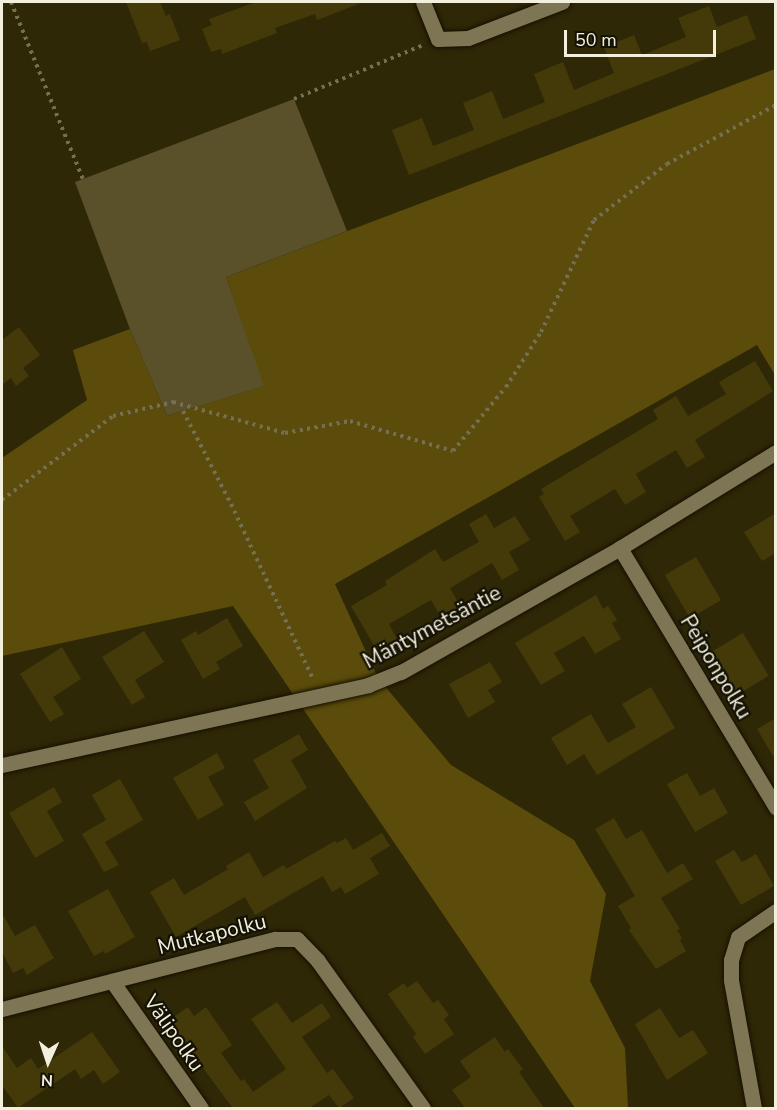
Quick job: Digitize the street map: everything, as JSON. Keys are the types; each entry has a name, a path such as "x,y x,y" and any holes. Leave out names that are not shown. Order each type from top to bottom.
{"street":[{"path":"423,2 438,39 468,38 562,2"},
{"name":"Mäntymetsäntie","path":"2,765 368,685 400,672 620,548 776,452"},
{"name":"Peiponpolku","path":"620,548 776,808"},
{"path":"754,1108 731,980 731,960 738,937 776,911"},
{"name":"Mutkapolku","path":"2,1009 275,939 297,939 318,961 423,1108"},
{"name":"Välipolku","path":"112,981 201,1108"}],"path":[{"path":"10,2 83,179"},
{"path":"294,99 438,39"},
{"path":"2,500 113,416 173,402 285,433 350,421 453,451 506,387 541,332 594,220 667,164 776,105"},
{"path":"183,411 231,504 321,695"}],"shaded area":[{"path":"775,69 775,375 757,345 335,584 378,678 451,765 574,840 606,894 590,981 625,1048 628,1108 575,1108 233,606 2,656 2,458 87,400 73,350 130,329 167,416 264,386 226,277"},
{"path":"294,99 347,231 226,277 265,386 167,416 130,329 75,182"}],"building":[{"path":"126,2 160,2 166,16 170,14 180,40 150,51 147,42 142,43"},
{"path":"256,2 361,3 317,20 315,14 275,28 277,33 222,54 221,49 211,52 202,29 212,25 209,19"},
{"path":"709,6 717,27 747,15 756,39 409,175 392,130 422,118 433,146 474,130 463,103 492,91 503,119 545,102 534,74 563,62 574,90 614,73 604,47 634,35 642,55 686,37 678,18"},
{"path":"19,327 40,355 23,368 29,376 16,386 11,378 2,385 2,340"},
{"path":"755,361 773,391 695,440 705,457 687,468 676,450 636,474 646,492 625,505 615,489 570,516 580,532 565,541 539,497 544,494 541,489 658,419 653,410 676,396 688,416 726,394 719,382"},
{"path":"776,513 776,553 762,561 744,532"},
{"path":"486,514 494,528 515,516 530,540 509,552 519,570 502,580 492,563 450,588 460,606 441,617 431,600 389,624 399,643 379,654 351,606 387,585 385,581 435,549 443,562 479,542 469,524"},
{"path":"696,557 721,600 690,618 665,575"},
{"path":"596,595 603,609 608,606 617,620 612,623 621,639 595,654 584,636 554,653 565,671 541,685 515,643"},
{"path":"227,618 243,646 216,662 220,669 203,679 181,640 196,631 198,635"},
{"path":"144,631 164,662 135,680 145,697 132,705 102,657"},
{"path":"743,633 769,676 737,695 711,652"},
{"path":"62,647 81,679 53,697 64,714 50,722 20,674"},
{"path":"490,662 502,682 488,690 495,702 468,718 449,684"},
{"path":"651,687 675,728 597,775 584,754 567,765 551,738 591,714 608,743 636,727 622,704"},
{"path":"776,718 776,761 757,729"},
{"path":"299,734 308,750 291,760 307,788 255,821 244,802 269,788 253,760"},
{"path":"217,753 225,768 208,777 224,805 198,820 173,778"},
{"path":"687,773 700,796 714,788 728,813 695,832 667,784"},
{"path":"120,779 143,820 105,842 119,865 104,872 82,834 106,820 92,795"},
{"path":"54,787 62,802 47,811 64,841 35,858 9,813"},
{"path":"614,818 626,839 642,830 667,873 683,863 693,879 661,898 680,929 677,930 686,951 656,969 629,930 631,928 618,906 635,896 595,829"},
{"path":"382,833 390,846 370,858 379,874 345,894 341,887 332,892 323,876 255,915 245,897 176,937 150,892 174,878 184,895 228,869 226,866 249,852 263,877 284,865 286,869 335,841 337,843 346,838 353,850"},
{"path":"734,850 742,862 756,854 774,886 741,905 715,861"},
{"path":"108,889 135,937 105,954 104,951 94,956 68,911"},
{"path":"2,913 15,936 35,925 54,958 27,975 23,968 13,973 2,952"},
{"path":"417,981 433,1003 438,1000 449,1015 444,1019 454,1034 425,1054 413,1037 416,1034 388,994 404,983 407,988"},
{"path":"277,1002 292,1023 322,1003 331,1017 302,1037 327,1073 333,1069 354,1098 339,1108 329,1095 309,1108 229,1108 232,1107 168,1021 188,1007 194,1016 206,1007 232,1045 221,1053 241,1081 244,1079 253,1092 286,1069 251,1019"},
{"path":"660,1008 679,1038 693,1030 708,1053 667,1080 635,1024"},
{"path":"92,1032 120,1072 103,1084 94,1070 81,1079 75,1069 18,1108 2,1085 2,1046 17,1068 31,1058 38,1069"},
{"path":"495,1037 505,1052 508,1049 523,1069 519,1072 544,1108 465,1108 452,1090 471,1077 460,1061"}]}
